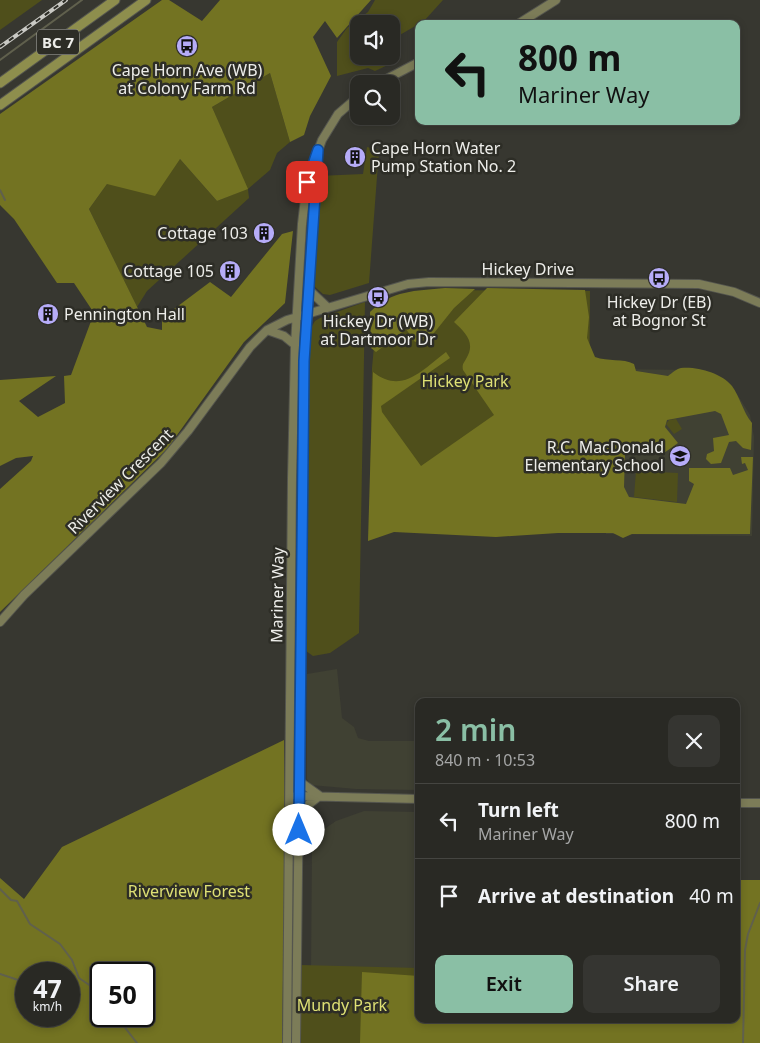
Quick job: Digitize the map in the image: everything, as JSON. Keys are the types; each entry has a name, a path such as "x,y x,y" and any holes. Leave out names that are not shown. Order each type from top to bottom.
{"main road":[{"name":"BC 7","path":"0,83 115,0"},
{"path":"88,41 136,0"},
{"name":"BC 7","path":"0,105 146,0"},
{"path":"524,20 556,0"},
{"path":"394,75 415,64"},
{"name":"Mariner Way","path":"287,1043 296,317 306,189 318,150 334,119 350,104"},
{"name":"Mariner Way","path":"296,1043 300,812 302,468 306,314 318,150"},
{"name":"Hickey Drive","path":"296,317 408,284 435,282 699,284 734,292 760,303"},
{"path":"308,288 327,307"},
{"name":"Riverview Crescent","path":"0,622 24,595 161,463 188,431 250,347 267,330 281,322 296,317"},
{"path":"267,330 284,336 295,345"},
{"path":"299,780 320,796"},
{"path":"290,796 415,799"},
{"path":"300,812 306,805 320,796"},
{"path":"740,803 760,804"}],"shaded area":[{"name":"R.C. MacDonald Elementary School","path":"609,369 692,370 729,385 737,394 750,415 754,437 752,536 606,534"},
{"path":"337,669 342,718 354,727 358,738 369,741 415,741 415,790 356,789 311,785 307,779 307,674"},
{"path":"364,811 415,812 415,976 311,972 312,848 316,835 336,821"}],"green space":[{"path":"0,0 42,0 0,30"},
{"path":"162,0 169,0 202,21 220,0 371,0 358,15 350,15 350,23 337,38 325,21 313,37 331,76 310,116 304,135 290,142 270,73 212,107 248,189 217,201 180,159 155,196 107,184 89,209 147,327 162,330 162,318 210,282 231,297 282,234 293,231 285,303 244,342 167,449 0,612 0,489 31,461 33,456 16,458 0,466 0,380 56,376 19,401 38,417 65,403 64,376 71,375 94,313 74,283 57,283 14,219 0,205 0,114"},
{"path":"375,0 443,0 425,20 415,20 415,26 400,35 400,15 364,15"},
{"path":"350,26 350,65 388,65 375,71 368,68 337,76 337,42"},
{"path":"270,73 290,142 277,153 270,170 248,189 249,198 147,291 137,307 89,209 107,184 180,159 217,201 247,189 212,107"},
{"path":"367,147 379,150 369,283 330,295 323,294 314,286 318,176 363,174"},
{"path":"445,288 475,289 454,308 434,333 415,342 406,329 376,352 371,348 370,312 378,305 387,299 404,293"},
{"path":"487,288 585,290 589,317 587,338 595,357 630,362 634,364 636,371 668,376 681,368 701,369 728,381 735,390 752,423 751,450 743,448 736,441 729,442 721,463 711,464 706,459 707,454 714,451 713,438 729,435 721,414 715,411 667,420 665,427 678,443 664,453 625,454 624,487 629,497 686,504 694,484 689,481 689,468 730,468 733,475 748,470 745,463 742,464 741,457 753,457 750,534 632,534 623,538 613,533 558,533 496,537 394,532 368,541 373,372 393,381 403,381 420,372 446,352 450,358 381,406 382,412 421,466 494,415 463,370 463,364 469,353 470,343 466,334 454,322"},
{"name":"Hickey Park","path":"429,290 590,291 589,407 370,495 372,368 378,302"},
{"path":"365,302 359,633 330,653 313,656 306,651 309,331 315,321 320,318"},
{"path":"676,419 682,429 674,434 666,424 669,420"},
{"path":"636,471 678,473 677,502 634,497"},
{"name":"Riverview Forest","path":"284,740 285,857 282,1043 0,1043 0,878 24,899 62,847"},
{"name":"Mundy Park","path":"740,880 760,880 760,1043 360,1043 362,972 415,976 415,1023 740,1023"},
{"name":"Mundy Park","path":"300,965 415,968 415,1023 740,1023 760,1043 298,1043"}],"waterway":[{"path":"0,60 82,0"},
{"path":"0,190 5,200"},
{"path":"0,889 11,900 17,901 30,924 60,944 72,960 79,978 90,986"},
{"path":"743,1043 745,950 748,934 760,903"},
{"path":"0,974 15,979"},
{"path":"125,1027 137,1043"}],"railway":[{"path":"0,47 66,0"}],"place":[{"name":"Cape Horn Ave (WB) at Colony Farm Rd","path":"187,46"},
{"name":"Cape Horn Water Pump Station No. 2","path":"355,157"},
{"name":"Cottage 103","path":"264,233"},
{"name":"Cottage 105","path":"230,271"},
{"name":"Hickey Dr (EB) at Bognor St","path":"659,278"},
{"name":"Hickey Dr (WB) at Dartmoor Dr","path":"378,297"},
{"name":"Pennington Hall","path":"48,314"},
{"name":"R.C. MacDonald Elementary School","path":"680,456"}],"route":[{"path":"299,830 299,691 305,324 318,150 307,182"}]}
